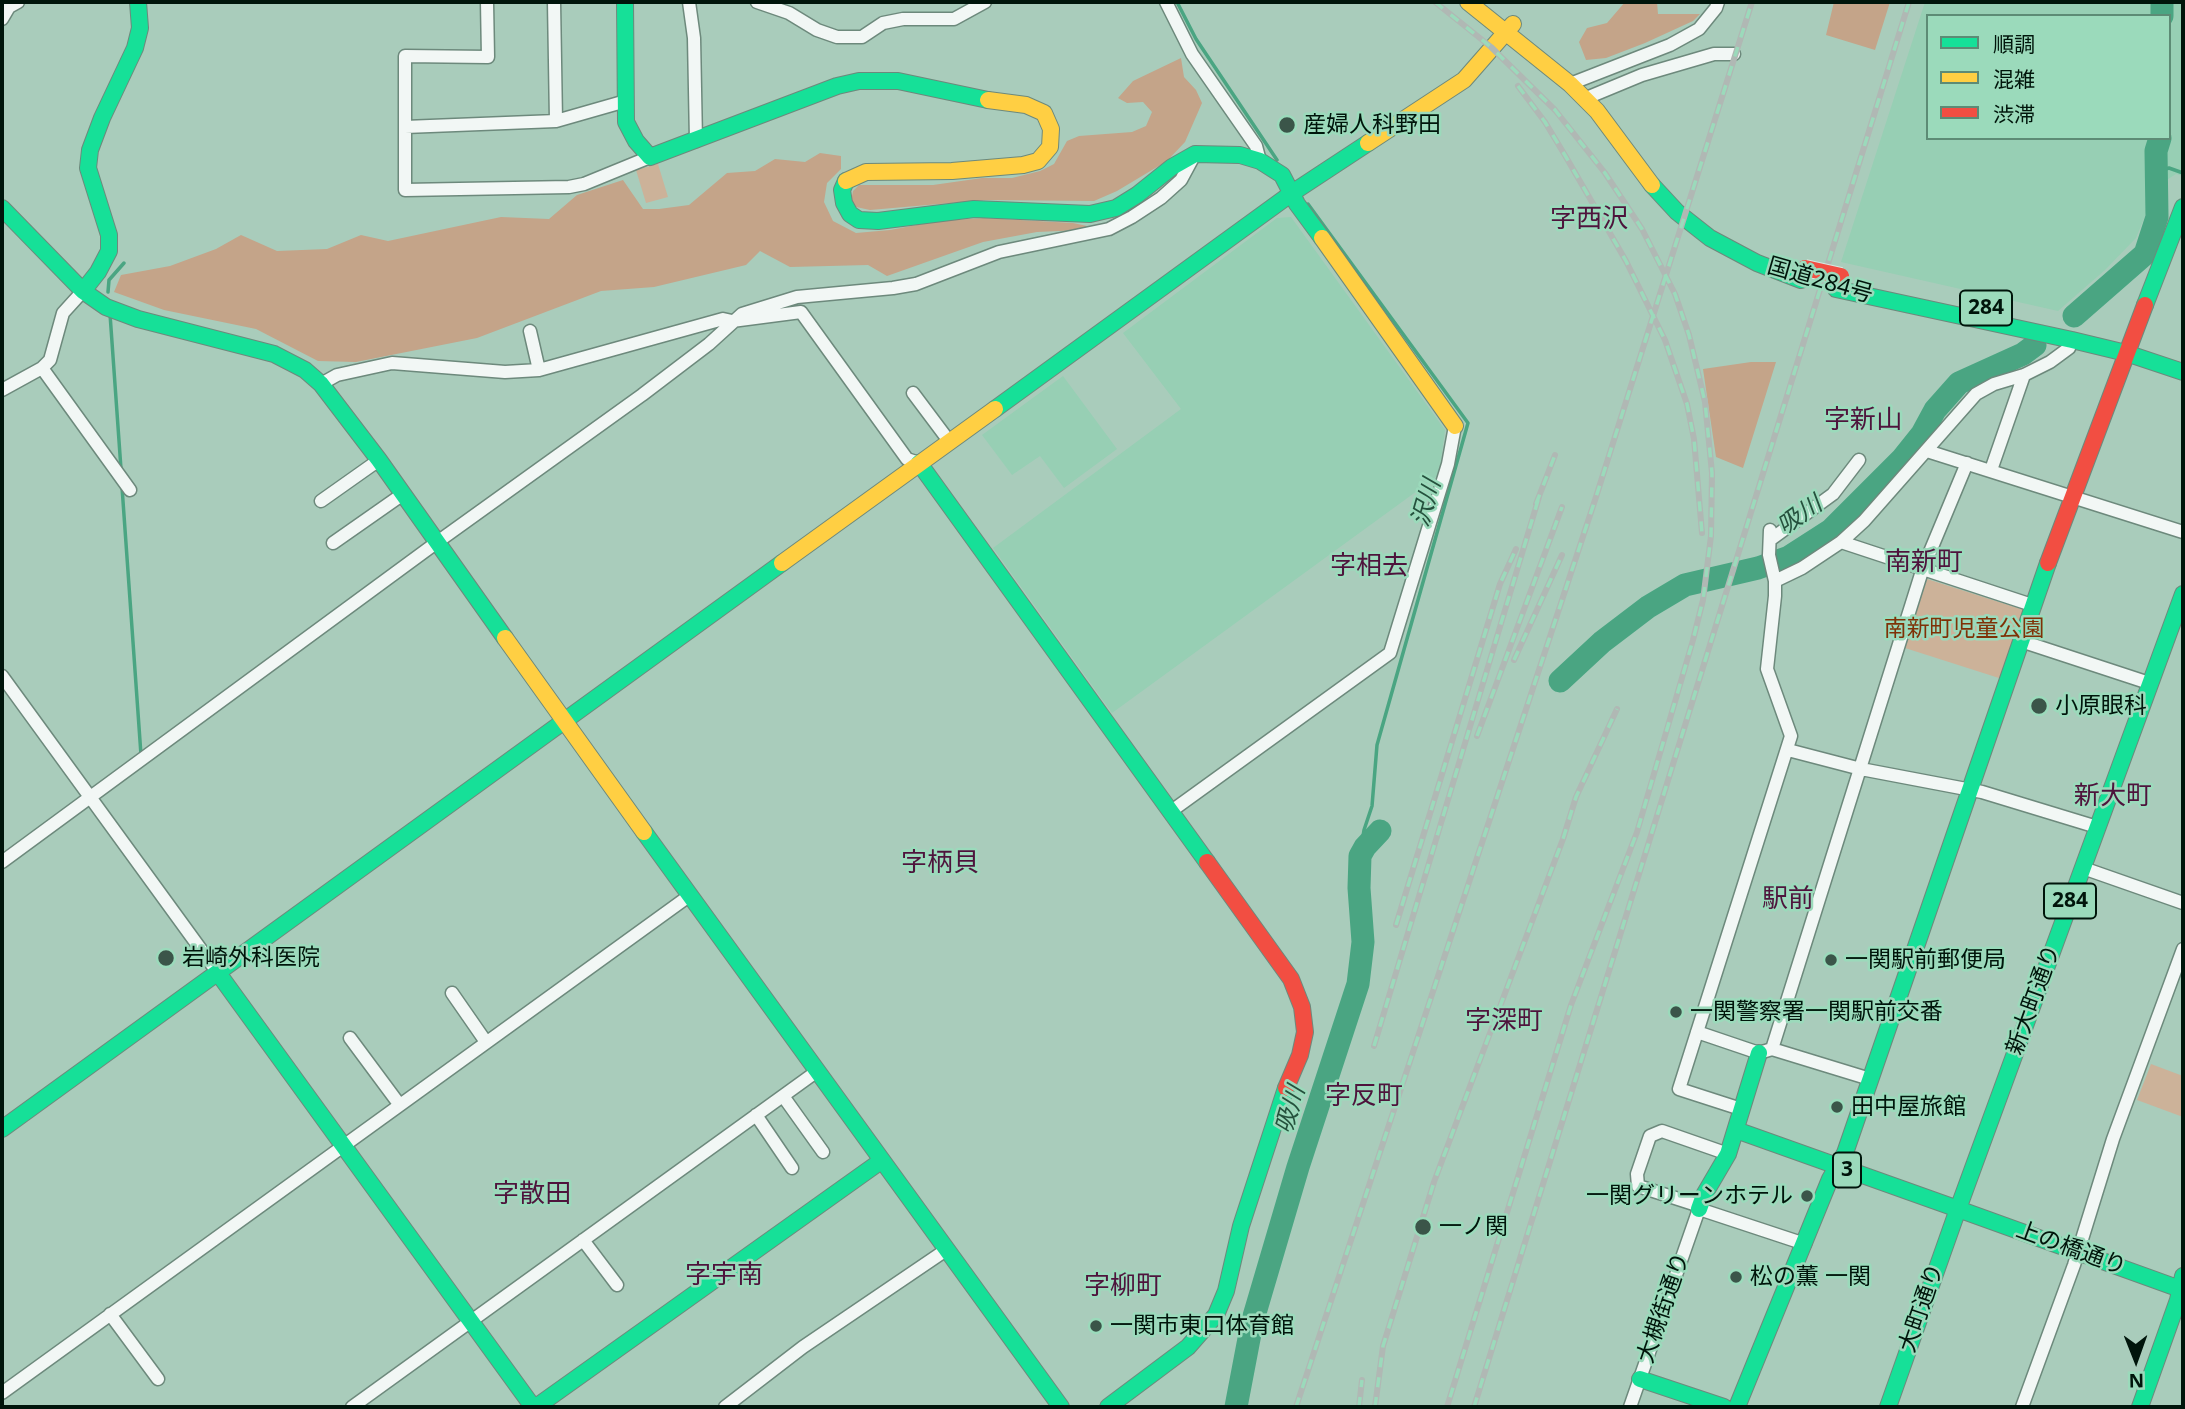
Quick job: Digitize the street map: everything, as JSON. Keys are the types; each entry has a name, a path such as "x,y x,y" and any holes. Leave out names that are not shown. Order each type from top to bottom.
{"main road":[{"path":"83,291 98,272 109,251 109,235 88,168 90,150 135,48 140,28 138,2"},
{"path":"625,2 626,122 636,141 650,157 837,86 859,81 898,81 990,101 1026,105 1044,113 1051,129 1050,147 1038,161 1023,165 952,171 866,172 847,179 842,190 844,203 850,214 859,220 878,221 974,209 1090,214 1116,208 1172,167 1195,155 1240,155 1260,161 1282,176 1297,204 1455,426"},
{"name":"国道284号","path":"1468,2 1510,28 1591,96 1597,111 1658,193 1677,212 1710,238 1758,263 2183,358"},
{"name":"国道284号","path":"1487,2 1510,28"},
{"path":"2,1129 1292,193 1464,80 1510,28"},
{"path":"1737,1407 1830,1179 1846,1153 2032,605 2183,207"},
{"path":"2,208 83,291 106,307 274,354 305,370 321,384 379,460 563,723 1061,1407"},
{"name":"国道284号","path":"1838,282 2072,340 2128,347 2183,372"},
{"path":"919,463 1291,979 1302,1007 1305,1032 1300,1055 1285,1090 1241,1226 1226,1291 1216,1315 1188,1347 1108,1407"},
{"name":"新大町通り","path":"1958,1209 2183,594"},
{"path":"219,973 535,1407 881,1161"},
{"path":"1699,1208 1728,1154 1741,1109 1766,1051"},
{"name":"3","path":"1736,1129 1958,1209"},
{"name":"上の橋通り","path":"1958,1209 2182,1285"},
{"name":"大町通り","path":"1888,1407 1958,1209"},
{"path":"2140,1407 2182,1285"},
{"path":"1640,1379 1724,1407"}],"street":[{"path":"2,19 9,7 18,2"},
{"path":"487,2 488,57 405,56 405,190 569,187 584,184 650,157"},
{"path":"554,2 556,121"},
{"path":"689,2 694,38 696,141"},
{"path":"757,2 789,13 817,30 837,37 862,37 883,23 903,19 954,19 985,2"},
{"path":"1166,2 1192,54 1256,146 1260,161"},
{"path":"1576,82 1670,45 1699,29 1718,2"},
{"path":"1591,96 1642,75 1714,54 1734,54"},
{"path":"405,127 556,121 626,101"},
{"path":"2,862 642,395 709,344 742,314 797,297 916,284 999,252 1109,229 1132,218 1161,198 1181,180 1195,155"},
{"path":"2,390 42,368 50,360 64,313 83,291"},
{"path":"321,384 337,375 392,363 505,372 539,370 723,319 732,321 801,312 908,459 919,463"},
{"path":"530,331 539,370"},
{"path":"1774,578 1802,569 1841,542 1864,521 1976,394 2050,362 2069,348 2072,340"},
{"path":"42,368 130,490"},
{"path":"1991,470 2024,375"},
{"path":"914,393 949,441"},
{"path":"1170,812 1390,653 1447,464 1455,426"},
{"path":"1927,451 2183,532"},
{"path":"321,501 379,460"},
{"path":"1741,1109 1679,1090 1791,736 1767,669 1774,578 1769,555 1770,535 1833,494 1859,460"},
{"path":"1766,1051 1861,769 1922,571 1967,463"},
{"path":"333,543 403,494"},
{"path":"1841,542 1922,571 2032,605"},
{"path":"2021,641 2149,683"},
{"path":"2,676 219,973"},
{"path":"1788,750 1861,769 1969,790 2097,828"},
{"path":"2083,867 2183,903"},
{"path":"2,1393 689,896"},
{"path":"2022,1407 2078,1251 2113,1139 2183,949"},
{"path":"452,993 486,1042"},
{"path":"1697,1032 1870,1079"},
{"path":"350,1038 399,1104"},
{"path":"352,1407 816,1072"},
{"path":"783,1096 823,1152"},
{"path":"756,1115 792,1168"},
{"path":"1728,1154 1662,1131 1650,1136 1637,1174 1638,1186 1805,1244"},
{"name":"大槻街通り","path":"1630,1407 1699,1208"},
{"path":"583,1240 617,1285"},
{"path":"725,1407 803,1348 946,1250"},
{"path":"110,1314 158,1379"}],"shaded area":[{"path":"1625,2 1657,2 1658,14 1700,14 1693,21 1645,43 1606,58 1586,60 1579,42 1587,28 1607,23"},
{"path":"1834,2 1890,2 1875,50 1826,35"},
{"path":"1925,2 2183,2 2183,176 2176,174 2165,181 2150,204 2136,238 2105,270 2058,311 1841,262"},
{"path":"1181,58 1184,77 1196,90 1202,103 1185,142 1167,161 1117,191 1094,201 985,200 870,210 856,207 851,201 853,191 859,185 933,185 982,178 1012,178 1040,171 1054,164 1067,141 1079,136 1132,132 1146,126 1152,112 1143,102 1127,103 1118,98 1133,81"},
{"path":"820,153 841,156 841,169 827,183 824,202 833,221 856,233 938,221 984,218 1087,226 1082,230 1037,232 983,242 887,276 868,265 790,267 760,251 746,265 654,287 601,291 477,338 356,362 318,361 256,329 164,310 114,292 121,275 170,266 216,249 241,235 277,251 327,249 361,235 388,241 501,217 549,219 577,195 623,180 643,209 689,205 727,173 755,171 775,159 805,162"},
{"path":"1291,217 1445,430 1439,475 1112,713 993,548 1181,409 1123,333 1277,218"},
{"path":"1751,362 1776,362 1743,468 1716,457 1703,369"},
{"path":"1063,376 1117,449 1064,488 1040,456 1012,475 982,435"}],"green space":[{"path":"658,164 668,197 646,203 636,170"},
{"name":"南新町児童公園","path":"1927,579 2024,610 2002,679 1905,648"},
{"path":"2151,1064 2183,1076 2183,1117 2137,1100"}],"waterway":[{"name":"沢川","path":"1177,2 1196,39 1277,160"},
{"name":"吸川","path":"2162,2 2162,14"},
{"name":"吸川","path":"2074,316 2145,254 2157,217 2156,151 2159,140"},
{"path":"2156,172 2169,168 2183,173"},
{"name":"沢川","path":"1308,204 1468,423 1377,745 1372,806 1364,830 1360,856"},
{"path":"108,292 109,280 124,263"},
{"path":"110,314 121,469"},
{"name":"吸川","path":"1560,681 1602,642 1648,607 1685,585 1758,568 1789,557 1831,530 1902,459 1922,434 1935,410 1959,383 2023,354 2035,345"},
{"path":"122,487 141,755"},
{"name":"吸川","path":"1236,1407 1252,1323 1298,1167 1358,984 1363,942 1359,888 1360,856 1380,831"}],"railway":[{"path":"1435,2 1491,47 1555,110 1605,173 1642,229 1675,294 1689,335 1705,402 1712,473 1711,536 1703,600 1693,640 1637,832 1571,1005 1447,1407"},
{"path":"1296,1407 1596,497 1752,2"},
{"path":"1474,1407 1909,2"},
{"path":"1518,86 1545,122 1566,157 1626,261 1665,340 1687,404 1694,439 1702,533"},
{"path":"1536,504 1555,455"},
{"path":"1374,1046 1539,497"},
{"path":"1477,736 1562,507"},
{"path":"1396,925 1500,584 1516,549"},
{"path":"1514,660 1562,555"},
{"path":"1375,1407 1383,1346 1434,1182 1563,839 1576,797 1617,709"},
{"path":"1359,1407 1362,1380"}],"traffic: fast":[{"path":"83,291 98,272 109,251 109,235 88,168 90,150 135,48 140,28 138,2"},
{"path":"625,2 626,122 636,141 650,157 837,86 859,81 898,81 988,100"},
{"path":"995,409 1292,193 1368,143"},
{"path":"846,181 842,190 844,203 850,214 859,220 878,221 974,209 1090,214 1116,208 1172,167 1195,154 1240,155 1260,161 1282,175 1297,204 1322,238"},
{"path":"1652,185 1677,212 1710,238 1757,263 1801,280"},
{"path":"2145,305 2183,207"},
{"path":"2,208 83,291 106,307 138,319 274,354 305,370 321,384 379,460 505,638"},
{"path":"1836,289 2072,340 2126,353 2183,372"},
{"path":"919,463 1207,862"},
{"path":"2,1129 782,563"},
{"path":"1737,1407 1830,1179 1845,1153 2048,563"},
{"path":"2183,594 1958,1209 2183,1290"},
{"path":"644,832 1061,1407"},
{"path":"218,973 533,1407"},
{"path":"1699,1209 1704,1195 1728,1154 1759,1053"},
{"path":"1108,1407 1188,1347 1216,1315 1226,1291 1241,1226 1286,1088"},
{"path":"1736,1130 1958,1209"},
{"path":"536,1407 881,1161"},
{"path":"1888,1407 1958,1209"},
{"path":"2140,1407 2178,1300 2183,1276"},
{"path":"1640,1379 1724,1407"}],"traffic: slow":[{"path":"1468,2 1570,84 1597,111 1652,185"},
{"path":"1368,143 1464,80 1513,24"},
{"path":"846,181 866,172 952,171 1023,165 1038,161 1050,147 1051,129 1044,113 1026,105 988,100"},
{"path":"1322,238 1455,426"},
{"path":"782,563 995,409"},
{"path":"505,638 644,832"}],"traffic: jam":[{"path":"1805,268 1841,276"},
{"path":"2048,563 2145,305"},
{"path":"1207,862 1291,979 1302,1007 1305,1032 1300,1055 1286,1088"}],"place":[{"name":"産婦人科野田","path":"1287,125"},
{"name":"小原眼科","path":"2039,706"},
{"name":"岩崎外科医院","path":"166,958"},
{"name":"一関駅前郵便局","path":"1831,960"},
{"name":"一関警察署一関駅前交番","path":"1676,1012"},
{"name":"田中屋旅館","path":"1837,1107"},
{"name":"一関グリーンホテル","path":"1807,1196"},
{"name":"一ノ関","path":"1423,1227"},
{"name":"松の薫 一関","path":"1736,1277"},
{"name":"一関市東口体育館","path":"1096,1326"}],"district":[{"name":"字西沢","path":"1589,220"},
{"name":"字新山","path":"1863,421"},
{"name":"南新町","path":"1924,563"},
{"name":"字相去","path":"1369,567"},
{"name":"新大町","path":"2113,797"},
{"name":"字柄貝","path":"940,864"},
{"name":"駅前","path":"1788,900"},
{"name":"字深町","path":"1504,1022"},
{"name":"字反町","path":"1364,1097"},
{"name":"字散田","path":"532,1195"},
{"name":"字宇南","path":"724,1276"},
{"name":"字柳町","path":"1123,1287"}]}
